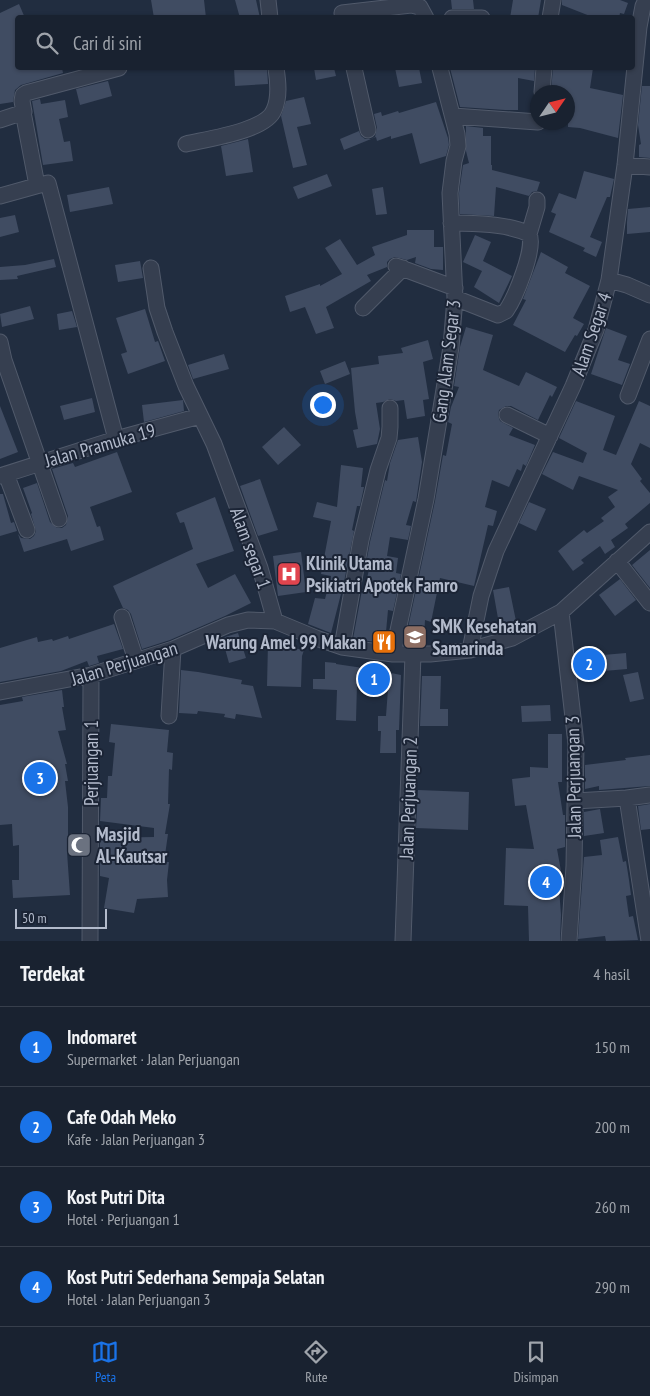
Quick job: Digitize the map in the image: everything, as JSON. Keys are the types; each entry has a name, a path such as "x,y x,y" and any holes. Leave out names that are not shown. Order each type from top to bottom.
{"street":[{"path":"268,0 270,15"},
{"path":"550,15 553,0"},
{"name":"Alam Segar 4","path":"635,43 646,0"},
{"path":"342,15 342,12 411,5 420,7 424,15"},
{"path":"112,70 26,93 23,95 23,112 36,180 42,185 116,439"},
{"path":"186,144 253,126 264,121 274,110 278,83 276,70"},
{"path":"354,70 368,130"},
{"name":"Gang Alam Segar 3","path":"393,654 426,499 451,347 455,293 450,193 458,146 453,116 441,70"},
{"path":"543,85 544,70"},
{"name":"Alam Segar 4","path":"470,650 481,596 496,551 550,436 596,330 609,280 626,165 633,70"},
{"path":"0,120 23,112"},
{"path":"453,116 530,121"},
{"path":"626,165 650,167"},
{"path":"0,196 42,185"},
{"path":"529,234 537,207 537,200"},
{"path":"364,308 400,267 498,315 504,313 527,263 532,240 529,234 498,226 451,223"},
{"name":"Alam segar 1","path":"151,268 157,308 165,332 186,386 214,444 260,568 275,621"},
{"path":"609,280 650,295"},
{"path":"628,396 650,338"},
{"path":"0,342 4,360 59,519"},
{"path":"342,647 361,540 378,470 389,438 390,408"},
{"path":"507,415 550,436"},
{"name":"Jalan Pramuka 19","path":"3,475 116,439 200,416"},
{"path":"3,475 27,530"},
{"name":"Jalan Perjuangan","path":"0,692 91,675 173,649 240,621 275,621 342,647 393,654 470,650 512,638 561,612 650,532"},
{"path":"616,561 650,603"},
{"name":"Jalan Perjuangan 3","path":"561,612 576,744 574,866 569,941"},
{"path":"122,617 136,660"},
{"path":"169,716 173,649"},
{"name":"Jalan Perjuangan 2","path":"403,941 413,654"},
{"name":"Perjuangan 1","path":"90,941 91,675"},
{"path":"575,800 650,795"},
{"path":"627,798 648,941"}],"building":[{"path":"151,0 204,0 206,15 154,15"},
{"path":"235,0 256,0 259,15 239,15"},
{"path":"451,0 473,0 474,9 452,9"},
{"path":"513,0 541,0 538,15 510,15"},
{"path":"562,0 620,0 628,3 624,14 620,13 620,15 587,15 562,5"},
{"path":"19,4 24,15 15,15 15,70 62,70 63,73 21,85 15,90 13,102 0,104 0,13"},
{"path":"234,70 267,70 268,84 235,86"},
{"path":"314,70 334,70 336,76 316,80"},
{"path":"395,70 419,70 422,83 399,87"},
{"path":"451,70 535,70 534,81 518,78 518,110 460,107"},
{"path":"553,70 593,70 590,88 623,95 618,138 575,128 575,85 552,85"},
{"path":"108,81 112,96 80,105 76,89"},
{"path":"642,86 650,86 650,158 639,157 639,145 641,144 638,125"},
{"path":"304,97 311,124 297,127 307,165 293,168 281,116 286,101"},
{"path":"40,99 41,104 65,100 68,117 59,119 64,142 70,141 73,161 43,165 32,101"},
{"path":"436,102 448,138 449,145 446,156 420,164 412,133 391,139 391,136 377,141 376,137 344,150 340,139 359,131 365,139 375,137 377,128 374,114 381,112 382,116 398,111 399,113"},
{"path":"466,126 483,128 483,136 491,136 492,170 540,182 537,191 532,192 529,196 496,187 494,216 460,214 459,193 463,165 469,163 466,151"},
{"path":"248,139 253,172 226,176 221,146"},
{"path":"584,171 614,179 610,197 607,197 590,237 602,242 596,257 583,251 585,248 549,232 556,214 551,212 559,193 576,199"},
{"path":"327,174 332,186 298,199 293,187"},
{"path":"109,187 113,204 70,212 67,195"},
{"path":"383,187 387,214 376,215 372,189"},
{"path":"650,207 650,232 627,234 628,209"},
{"path":"15,215 19,232 0,237 0,218"},
{"path":"407,230 434,230 434,247 443,247 443,270 431,269 415,263 416,257 407,260 395,257 390,259 387,262 387,267 367,275 371,281 326,307 334,328 316,334 305,307 290,312 285,296 320,284 320,286 342,274 325,248 340,239 357,265 375,255 372,247 407,235"},
{"path":"475,235 491,242 483,261 512,276 499,303 474,287 482,271 463,262"},
{"path":"541,252 568,267 565,273 590,286 573,318 584,324 565,352 513,325 526,300 523,299"},
{"path":"54,259 56,267 17,276 18,279 0,280 0,267 25,265"},
{"path":"140,261 143,278 118,282 115,265"},
{"path":"30,306 34,319 2,327 0,314"},
{"path":"145,309 155,342 158,341 165,361 128,374 121,354 127,352 116,318"},
{"path":"72,311 77,327 59,330 57,314"},
{"path":"466,327 493,335 483,370 519,386 526,372 557,387 552,397 550,395 538,420 511,406 506,406 499,410 500,421 513,428 509,435 535,445 526,466 523,464 521,471 517,469 509,487 492,480 485,507 497,511 493,526 488,525 474,586 440,578 431,622 425,620 424,637 406,637 443,455 446,456 452,424 448,422 451,407 459,387 454,386 460,347"},
{"path":"606,328 627,336 618,360 630,364 622,385 591,374"},
{"path":"428,340 433,359 423,362 429,399 423,400 425,416 407,419 404,400 396,401 390,399 376,403 380,429 377,444 357,448 353,430 358,429 351,368 379,364 378,356 403,353 401,348"},
{"path":"224,354 229,369 193,379 188,365"},
{"path":"345,361 350,374 325,384 320,371"},
{"path":"92,398 95,412 64,420 60,406"},
{"path":"183,400 184,411 144,422 142,405"},
{"path":"576,401 615,416 603,450 616,455 639,401 650,406 650,448 640,443 631,464 642,479 640,481 650,493 650,503 625,524 628,528 611,540 615,547 605,554 600,546 581,560 584,563 573,571 558,551 584,530 587,533 604,521 601,518 615,507 608,497 618,490 579,476 573,490 542,474 553,452 583,463 587,453 559,438"},
{"path":"0,406 18,452 0,459"},
{"path":"284,427 301,445 278,465 262,447"},
{"path":"418,437 422,462 416,502 413,501 406,525 411,526 408,540 390,537 387,556 398,558 396,573 401,574 393,611 388,610 385,643 353,639 362,590 364,590 369,570 365,569 370,542 385,480 387,481 390,463 398,440"},
{"path":"117,452 132,492 90,507 97,527 100,526 104,540 71,551 67,539 24,552 18,534 21,538 30,539 36,531 23,488 37,483 50,522 57,528 62,528 66,525 68,516 52,469 73,463 75,467"},
{"path":"341,465 363,468 361,487 364,487 360,506 357,506 344,582 331,633 308,624 315,598 325,599 331,576 321,574 331,521 313,517 317,502 337,507"},
{"path":"260,479 278,530 258,536 240,486"},
{"path":"0,494 3,494 11,523 14,522 17,531 0,536"},
{"path":"215,497 234,551 196,564 208,588 235,574 251,603 170,640 142,649 131,614 123,608 113,586 193,549 184,522 180,523 176,513"},
{"path":"529,502 546,509 536,531 519,523"},
{"path":"650,550 650,588 632,565"},
{"name":"Klinik Utama Psikiatri Apotek Famro","path":"301,552 306,592 278,596 273,556"},
{"path":"620,579 636,600 615,616 599,595"},
{"path":"509,587 516,621 499,624 493,590"},
{"path":"114,624 123,649 97,656 99,663 89,666 87,661 61,671 0,682 0,648 37,637 38,642 52,639 53,641 68,636 69,639"},
{"path":"238,633 246,658 229,663 222,638"},
{"path":"268,643 304,650 302,656 301,687 267,686"},
{"path":"626,653 627,669 581,673 580,657"},
{"path":"325,662 386,674 386,672 401,675 399,730 396,730 396,753 380,753 381,731 378,731 378,716 386,716 388,689 357,683 356,721 336,720 337,690 313,689 313,679 325,679"},
{"path":"181,670 242,680 241,684 253,686 262,718 236,714 235,719 224,717 225,714 198,711 197,714 179,713"},
{"path":"638,672 644,699 630,702 623,675"},
{"path":"422,676 441,676 440,709 448,709 448,726 420,726"},
{"path":"62,690 64,707 62,707 66,730 58,731 67,764 65,764 68,781 65,781 68,807 68,839 81,838 81,852 67,852 70,895 13,898 12,880 19,880 19,845 13,846 12,824 0,825 0,705 23,701 22,697"},
{"path":"550,705 551,721 522,722 521,706"},
{"path":"111,724 169,730 167,752 173,753 172,770 169,769 168,804 170,804 165,834 168,834 164,862 169,862 168,897 137,899 134,913 104,908 109,878 100,876 100,838 154,837 154,828 100,821 101,798 107,798 108,776 112,776 115,743 109,742"},
{"path":"548,734 562,734 562,782 558,782 563,815 565,815 565,847 557,849 561,871 559,888 560,941 529,941 528,906 504,905 506,848 534,849 526,805 515,806 512,779 530,777 530,767 548,768"},
{"path":"650,755 650,786 599,790 599,786 585,789 585,765"},
{"path":"418,790 469,792 468,830 416,828"},
{"path":"650,804 650,829 641,830 638,806"},
{"path":"600,809 604,833 584,836 584,812"},
{"path":"618,837 623,862 626,861 629,880 631,895 626,896 629,917 633,916 638,940 606,941 605,936 578,939 584,857 602,855 600,840"}],"place":[{"name":"Klinik Utama Psikiatri Apotek Famro","path":"289,574"},
{"name":"SMK Kesehatan Samarinda","path":"415,637"},
{"name":"Warung Amel 99 Makan","path":"384,642"},
{"name":"Cafe Odah Meko","path":"589,664"},
{"name":"Indomaret","path":"374,679"},
{"name":"Kost Putri Dita","path":"40,778"},
{"name":"Masjid Al-Kautsar","path":"79,845"},
{"name":"Kost Putri Sederhana Sempaja Selatan","path":"546,882"}]}
